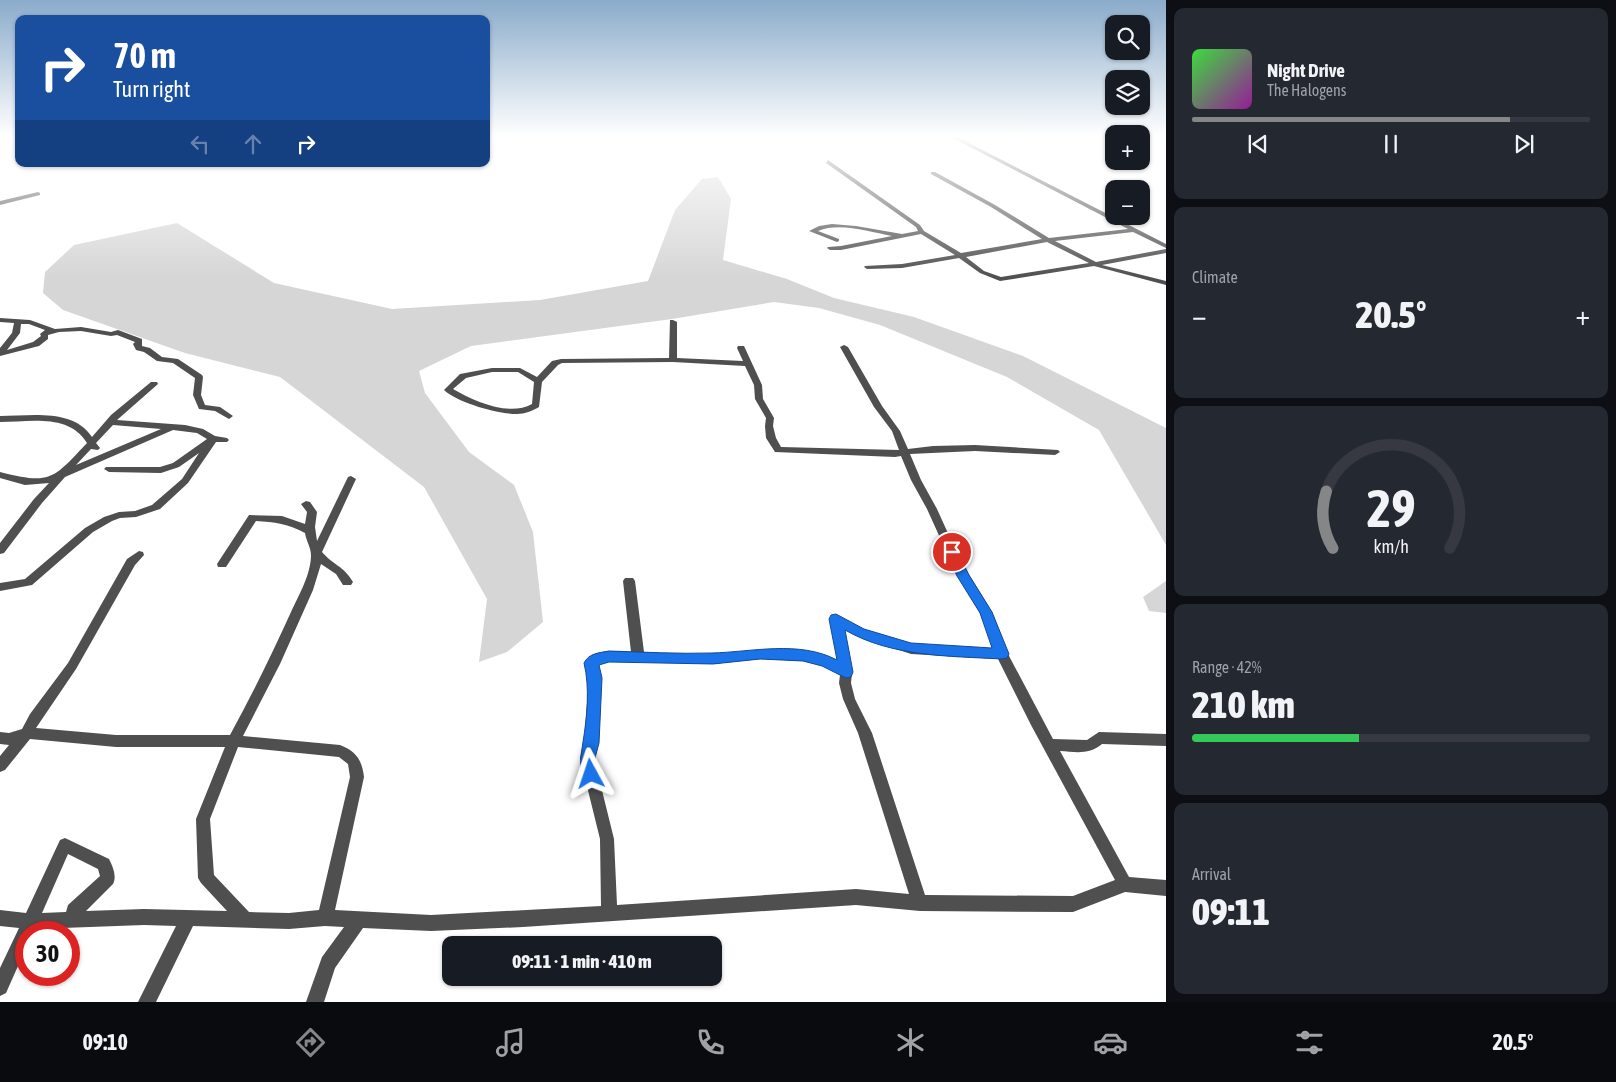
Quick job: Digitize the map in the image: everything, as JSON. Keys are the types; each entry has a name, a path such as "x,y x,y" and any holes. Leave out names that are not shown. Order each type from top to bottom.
{"street":[{"path":"859,184 918,226 922,232 958,254 982,272 1000,279 1166,252"},
{"path":"950,184 993,206 1048,240 1095,264 1166,284"},
{"path":"1044,184 1166,246"},
{"path":"0,203 38,194"},
{"path":"832,223 849,227"},
{"path":"837,240 812,231 823,228 870,228 880,232 903,236"},
{"path":"867,267 902,266 958,254 1048,240 1134,230"},
{"path":"830,248 841,248 922,232"},
{"path":"0,320 18,321 51,331 81,329 111,334 118,332 139,341 137,344 139,348 147,350 160,359 175,361 199,378 197,395 202,407 217,409 229,416"},
{"path":"0,354 16,333 18,321"},
{"path":"673,322 674,360"},
{"path":"0,354 36,344 51,331"},
{"path":"844,347 878,407 896,431 916,480 960,569 986,612 1002,654 1036,721 1125,884"},
{"path":"741,348 746,355 747,364 758,385 759,399 770,418 771,438 778,450 895,454 906,452 1006,449 1056,452"},
{"path":"538,381 520,370 492,370 464,376 448,390 484,406 512,410 529,410 536,405 538,381 555,363 561,361 674,360 747,364"},
{"path":"0,550 38,501 114,417 154,384"},
{"path":"0,419 42,418 63,421 84,432 99,458"},
{"path":"111,422 173,426 200,431 213,439 224,440"},
{"path":"0,475 25,482 46,481 173,426"},
{"path":"109,469 161,470 176,465 213,439"},
{"path":"0,587 28,582 90,530 108,519 156,508 185,481 213,439"},
{"path":"246,920 206,878 203,819 234,740 274,664 314,571 317,551 351,479"},
{"path":"306,504 312,512 309,538 324,561 342,571 347,582"},
{"path":"222,564 253,517 296,522 309,531"},
{"path":"0,766 27,733 35,718 82,650 131,562 139,555"},
{"path":"629,581 638,656"},
{"path":"920,903 865,733 849,699 844,683 846,672 836,619 859,632 911,649 1002,654"},
{"path":"608,912 607,839 587,758 591,743 594,686 591,663 597,659 609,656 713,658 760,654 803,656 826,661 846,672"},
{"path":"0,738 8,739 27,733 116,741 234,740 340,751 350,755 356,764 357,777 325,918"},
{"path":"1050,745 1090,746 1099,738 1166,740"},
{"path":"30,921 65,845 104,864 108,879 74,911 74,920"},
{"path":"0,918 30,921 144,918 289,921 325,918 431,922 523,919 856,897 920,903 1073,904 1125,884 1166,888"},
{"path":"147,1002 188,919"},
{"path":"315,1002 328,963 359,920"},
{"path":"0,987 15,954"}],"shaded area":[{"path":"698,184 722,184 731,199 723,260 787,279 834,298 914,317 1023,356 1166,428 1166,545 1099,430 1007,377 880,325 819,308 774,302 672,319 471,346 419,371 425,393 469,452 514,485 533,532 543,622 507,652 479,662 487,599 424,487 280,377 185,353 63,310 43,293 45,272 74,245 177,223 274,283 392,309 540,300 648,281 675,210"},
{"path":"1166,581 1166,613 1149,611 1143,597"}],"route":[{"path":"591,774 587,758 591,743 595,678 591,663 597,659 609,656 713,658 760,654 803,656 826,661 846,672 836,619 859,632 911,649 1002,654 986,612 963,576 952,552"}]}
